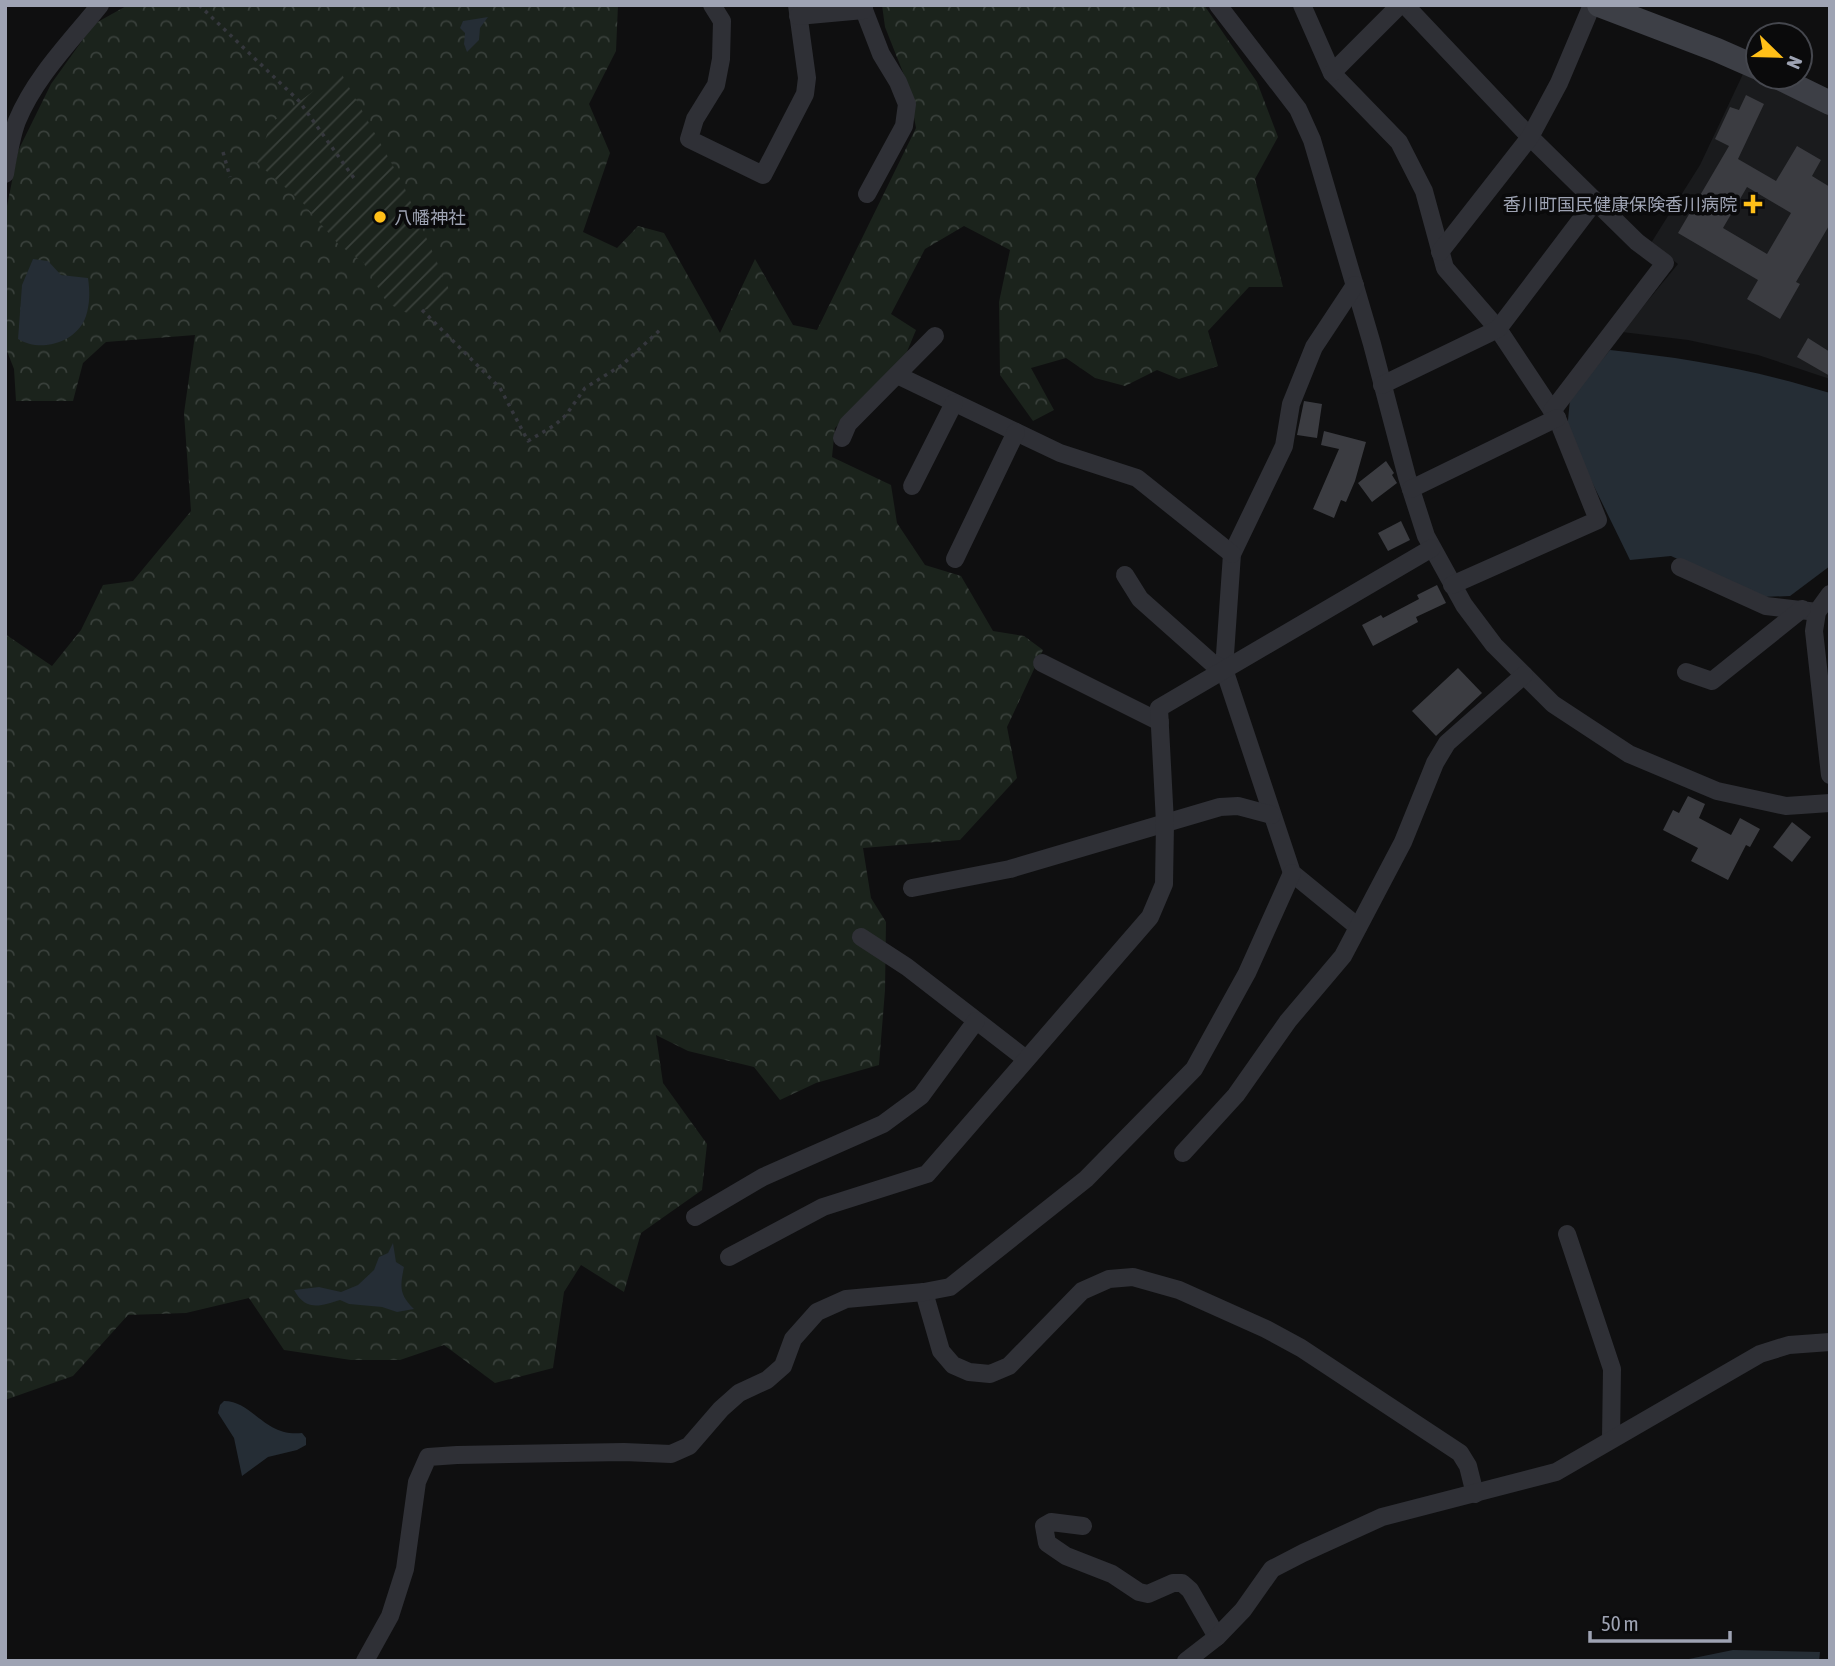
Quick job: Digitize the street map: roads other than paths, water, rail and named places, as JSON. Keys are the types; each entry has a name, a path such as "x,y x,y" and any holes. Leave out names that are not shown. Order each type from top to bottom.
{"main road":[{"path":"1599,5 1744,62"},
{"path":"1806,91 1830,103"}],"street":[{"path":"5,174 16,123 25,104 38,83 100,5"},
{"path":"712,5 722,21 721,59 716,85 695,119 689,139 763,175 805,94 807,78 797,11 864,8 881,54 898,82 906,104 904,126 867,194"},
{"path":"1218,5 1298,109 1312,140 1426,536 1464,605 1494,645 1553,704 1629,754 1717,791 1786,806 1830,803"},
{"path":"1302,5 1332,73 1399,142 1424,191 1445,268 1498,329 1554,415 1598,520 1452,585"},
{"path":"1332,73 1403,5 1530,137 1637,242 1665,263 1554,415 1411,489"},
{"path":"1440,252 1530,137 1559,83 1592,5"},
{"path":"1382,385 1498,329 1595,201"},
{"path":"1355,285 1314,347 1291,404 1284,446 1232,554 1224,669 1292,873 1358,928"},
{"path":"842,438 848,424 935,336"},
{"path":"897,375 1060,453 1137,478 1232,554"},
{"path":"912,486 954,402"},
{"path":"955,559 1016,432"},
{"path":"729,1257 822,1207 927,1174 1150,917 1164,884 1165,823 1159,708 1432,548"},
{"path":"1680,567 1766,606 1810,610"},
{"path":"1125,575 1140,599 1212,663 1224,669"},
{"path":"1686,672 1712,681 1830,594"},
{"path":"1810,610 1830,775"},
{"path":"1042,663 1160,722"},
{"path":"1183,1153 1236,1095 1288,1021 1343,956 1403,842 1435,763 1447,743 1524,675"},
{"path":"912,888 1010,869 1220,807 1238,806 1272,814"},
{"path":"365,1661 390,1616 405,1569 417,1482 429,1457 624,1451 671,1454 689,1446 721,1409 739,1393 767,1380 783,1366 793,1339 817,1312 846,1299 924,1293 950,1287 1086,1179 1194,1069 1247,973 1292,873"},
{"path":"861,937 907,967 1026,1059"},
{"path":"695,1217 763,1177 883,1124 921,1096 976,1021"},
{"path":"1567,1234 1612,1369 1611,1439"},
{"path":"924,1293 941,1351 953,1365 970,1372 990,1374 1009,1366 1082,1291 1109,1279 1133,1277 1179,1290 1266,1329 1301,1348 1460,1453 1468,1466 1475,1493"},
{"path":"1186,1661 1203,1655 1243,1610 1272,1569 1303,1553 1382,1517 1556,1472 1760,1354 1789,1345 1830,1342"},
{"path":"1083,1525 1051,1522 1044,1526 1047,1543 1066,1556 1112,1574 1139,1592 1148,1594 1173,1583 1182,1583 1190,1590 1217,1637"}],"place":[{"name":"香川町国民健康保険香川病院","path":"1753,204"},
{"name":"八幡神社","path":"380,217"}]}
